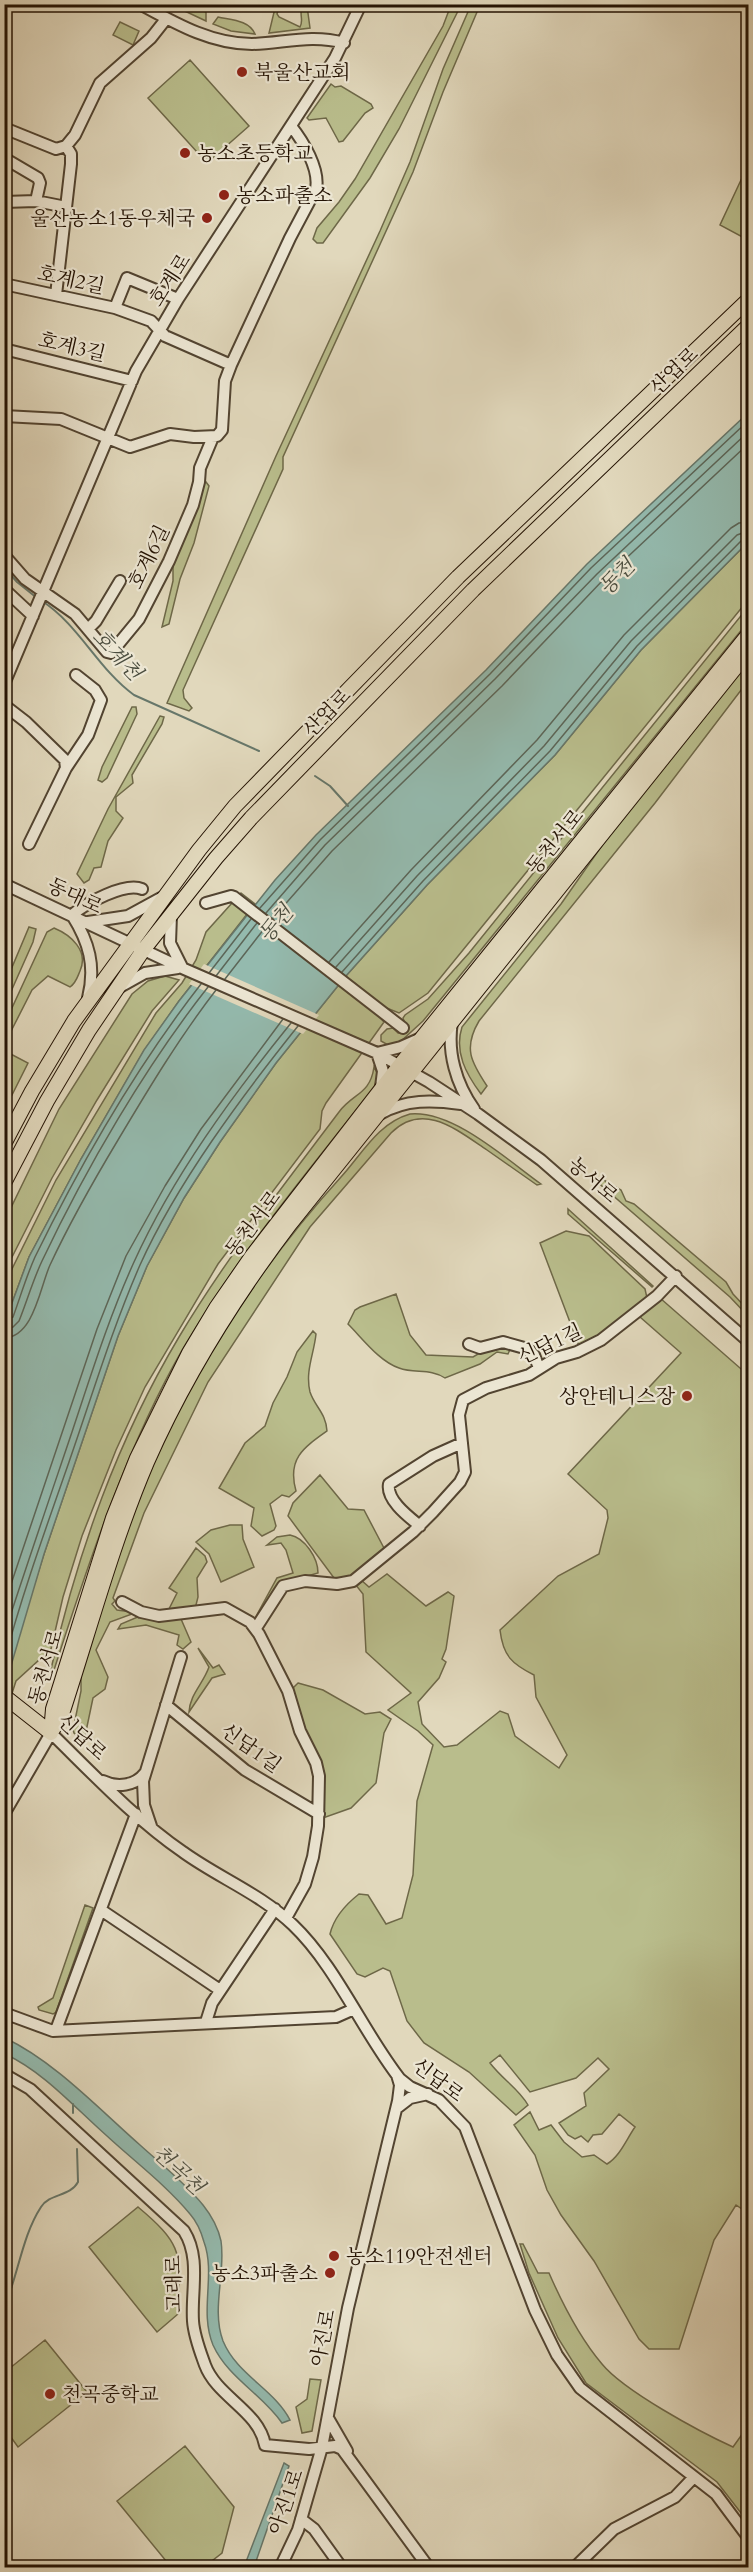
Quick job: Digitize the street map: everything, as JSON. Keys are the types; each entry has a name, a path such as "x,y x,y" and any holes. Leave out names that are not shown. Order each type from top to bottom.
{"main road":[{"name":"산업로","path":"4,1144 32,1091 88,1001 129,942 235,806 450,585 748,300"},
{"name":"산업로","path":"4,1183 47,1101 116,991 144,949 216,858 251,818 473,590 748,326"},
{"name":"동천서로","path":"51,1733 61,1717 127,1512 147,1462 178,1397 225,1314 259,1265 375,1117 425,1035 748,634"},
{"name":"동천서로","path":"51,1733 52,1709 113,1518 159,1411 189,1353 252,1256 380,1092 452,1022 748,652"},
{"name":"신답로","path":"4,1696 51,1733"}],"street":[{"path":"140,4 186,29 231,42 264,43 315,37 344,43"},
{"name":"호계로","path":"34,612 132,381 178,299 344,43 361,4"},
{"path":"4,128 49,147 62,149 75,135 100,83 151,38 166,19"},
{"name":"호계6길","path":"4,555 25,579 42,593 68,608 89,628 107,652 111,653 139,619 185,524 197,493 200,468 213,436 220,434 222,430 225,381 231,365 290,238 316,189 317,183 313,167 291,126"},
{"path":"56,295 71,164 66,146"},
{"path":"4,158 38,178 40,183 36,201"},
{"path":"4,202 36,201 66,207"},
{"name":"호계2길","path":"4,285 116,308 127,278 178,299"},
{"path":"116,308 151,321 165,336 231,365"},
{"name":"호계3길","path":"4,349 132,381"},
{"path":"4,416 60,419 132,447 146,440 170,434 194,437 213,436"},
{"name":"호계6길","path":"89,628 102,612 120,581"},
{"path":"4,589 34,612 8,667 4,684"},
{"path":"29,844 66,768 88,735 102,700 95,690 76,675"},
{"path":"4,705 26,722 65,760 66,768"},
{"name":"동대로","path":"4,884 182,968"},
{"path":"88,1001 93,970 91,956 82,930 72,915 88,904 137,888"},
{"path":"86,922 128,916 163,897"},
{"path":"206,903 234,897 403,1028"},
{"path":"171,915 169,935 171,950 182,968"},
{"path":"116,991 145,974 164,968 182,968"},
{"name":"농서로","path":"182,968 377,1053 464,1104 542,1160 748,1341"},
{"path":"452,1022 450,1046 457,1075 469,1102 478,1114"},
{"path":"380,1092 383,1071 377,1053 401,1047 425,1035"},
{"path":"375,1117 395,1106 415,1102 464,1104"},
{"name":"신답1길","path":"286,1918 305,1884 316,1841 319,1814 318,1769 300,1731 288,1691 256,1628 277,1592 283,1586 305,1581 337,1584 353,1581 420,1526 463,1477 465,1464 459,1415 463,1400 486,1388 530,1375 556,1358 577,1352 609,1335 657,1296 676,1276"},
{"path":"469,1344 480,1348 503,1342 528,1349 534,1355 539,1368"},
{"path":"420,1526 394,1500 388,1489 389,1484 433,1456 462,1443"},
{"path":"122,1602 141,1612 159,1616 221,1607 250,1622 256,1628"},
{"path":"153,1829 144,1804 145,1772 181,1657"},
{"name":"신답1길","path":"166,1705 245,1770 319,1814"},
{"path":"4,1814 36,1754 51,1733"},
{"name":"신답로","path":"51,1733 153,1829 201,1864 275,1909 302,1935 397,2075 406,2084 428,2094 446,2106 469,2135 520,2273 549,2340 569,2374 588,2396 716,2494 748,2537"},
{"path":"98,1779 112,1785 124,1785 139,1779 145,1772"},
{"path":"56,2030 136,1814"},
{"path":"206,2022 208,2010 220,1990 275,1909"},
{"path":"101,1910 220,1990"},
{"path":"4,2013 46,2030 56,2030 336,2017 354,2009"},
{"name":"고래로","path":"4,2074 30,2089 184,2231 194,2255 193,2328 206,2368 217,2387 258,2427 265,2445 309,2449 322,2447"},
{"name":"아진로","path":"322,2447 348,2308 397,2108 400,2085 397,2075"},
{"path":"397,2108 410,2098 428,2094"},
{"path":"328,2416 334,2432 359,2472"},
{"path":"322,2447 335,2446 342,2450 428,2567"},
{"name":"아진1로","path":"280,2568 301,2519 322,2447"},
{"path":"574,2568 606,2535 675,2497 694,2477"},
{"path":"301,2519 314,2529 342,2568"}],"green space":[{"path":"276,4 280,5 277,14 279,17 300,27 302,7 307,6 310,28 269,33"},
{"path":"172,5 197,5 206,12 206,21"},
{"path":"451,5 461,5 399,129 370,178 323,243 317,243 313,239 317,228 355,179 443,26"},
{"path":"471,5 480,5 443,92 413,172 283,457 283,469 183,690 184,698 192,708 189,711 167,703 276,456 380,231 410,162 443,69"},
{"path":"218,17 244,23 255,34 231,31 213,24"},
{"path":"120,22 139,31 133,45 113,35"},
{"path":"190,60 249,126 207,163 148,98"},
{"path":"331,84 335,87 341,86 371,104 373,108 365,113 343,141 339,142 326,118 309,120 307,118"},
{"path":"748,165 748,240 720,225"},
{"path":"206,482 209,486 194,543 180,579 169,624 162,627 173,581 173,565 171,564 203,483"},
{"path":"748,542 748,600 428,993 399,1013 384,1007 378,1015 384,1022 326,1103 322,1111 320,1129 218,1264 145,1387 116,1450 82,1536 63,1597 51,1649 16,1681 5,1715 5,1686 12,1655 118,1336 147,1266 184,1198 276,1063 345,977 427,885 555,755 641,650"},
{"path":"748,607 748,622 423,1021 400,1042 388,1045 381,1041 381,1035 387,1029 393,1028 398,1033 403,1033 406,1027 403,1018 405,1015 428,999 469,953"},
{"path":"748,662 748,681 655,803 479,1021 470,1047 473,1062 487,1086 481,1094 463,1062 459,1045 462,1027 561,904 608,837"},
{"path":"132,707 136,707 137,714 107,778 102,782 98,780 102,767"},
{"path":"160,716 164,717 162,724 132,775 133,783 116,797 116,811 123,818 108,841 101,867 94,868 89,880 84,883 77,874 108,809"},
{"path":"241,893 255,904 179,1001 144,1051 81,1159 29,1257 5,1322 5,1283 56,1180 156,1013 182,983 196,960 206,932"},
{"path":"29,927 36,929 33,942 5,1005 5,984"},
{"path":"54,928 72,939 80,950 82,964 77,978 70,987 48,976 32,990 5,1043 5,1023 47,932"},
{"path":"165,976 179,980 152,1011 97,1100 52,1178 5,1271 5,1220 59,1109 132,994 148,981"},
{"path":"5,1051 28,1063 5,1109"},
{"path":"374,1067 378,1075 374,1088 299,1182 227,1279 184,1347 164,1384 127,1463 81,1588 54,1670 51,1669 74,1582 102,1498 118,1457 157,1376 197,1308 236,1250 339,1112 365,1089"},
{"path":"410,1114 427,1115 461,1128 496,1150 541,1184 537,1185 452,1127 428,1119 415,1119 391,1133 310,1227 208,1382 144,1513 113,1598 115,1601 112,1604 117,1610 132,1612 132,1614 110,1622 96,1650 108,1677 105,1689 93,1698 84,1741 73,1730 81,1691 81,1669 133,1514 173,1423 221,1336 248,1294 278,1254 371,1140 389,1124"},
{"path":"602,1179 621,1190 626,1201 634,1204 726,1282 733,1294 748,1310 748,1316 730,1297 595,1180"},
{"path":"568,1209 653,1286 568,1214"},
{"path":"566,1231 589,1236 645,1289 647,1298 606,1332 579,1346 540,1243"},
{"path":"396,1294 410,1335 426,1355 473,1357 492,1346 511,1347 508,1354 497,1352 480,1364 445,1378 434,1373 405,1370 392,1365 372,1349 348,1324 355,1310"},
{"path":"660,1298 748,1375 748,2213 736,2205 714,2240 679,2349 649,2349 639,2339 594,2261 561,2215 547,2190 535,2155 514,2125 530,2112 539,2130 551,2125 564,2142 582,2157 594,2155 607,2164 619,2152 635,2127 619,2114 602,2134 593,2135 588,2142 581,2136 575,2139 568,2135 559,2123 586,2106 584,2093 609,2069 598,2058 576,2078 530,2092 500,2055 490,2063 528,2105 516,2115 469,2072 424,2043 407,2021 390,1971 383,1968 365,1977 357,1974 330,1934 341,1912 359,1894 368,1895 386,1924 402,1918 413,1875 417,1801 433,1745 418,1731 388,1710 411,1693 366,1652 363,1594 355,1584 361,1580 369,1587 387,1574 426,1606 448,1592 454,1596 446,1649 442,1659 446,1662 439,1678 418,1702 422,1724 444,1747 457,1745 500,1711 508,1714 515,1736 559,1768 567,1755 536,1697 534,1675 514,1663 506,1653 500,1630 558,1576 599,1554 608,1518 607,1510 568,1474 681,1353 640,1317"},
{"path":"313,1331 316,1334 309,1370 310,1392 325,1419 327,1431 299,1455 294,1471 296,1491 289,1497 282,1495 270,1504 276,1526 274,1530 262,1536 251,1526 254,1508 219,1488 245,1443 265,1426 297,1352"},
{"path":"320,1475 348,1509 364,1510 385,1550 356,1575 337,1580 288,1516 293,1503"},
{"path":"230,1525 242,1525 243,1539 254,1567 221,1582 209,1554 196,1542 211,1530"},
{"path":"290,1535 301,1540 310,1550 316,1561 318,1573 283,1583 258,1620 254,1620 277,1578 293,1573 286,1550 281,1543 267,1545 277,1537"},
{"path":"196,1548 205,1556 207,1562 197,1578 198,1597 195,1609 171,1612 169,1609 177,1593 169,1588"},
{"path":"140,1616 181,1619 191,1642 183,1649 177,1645 179,1635 146,1625 118,1629 121,1624"},
{"path":"198,1648 213,1668 219,1665 225,1674 212,1678 189,1712 194,1694 209,1667"},
{"path":"298,1683 323,1690 365,1714 380,1712 391,1719 384,1733 376,1783 351,1808 323,1818 323,1786 303,1730 292,1689"},
{"path":"85,1905 93,1908 56,2012 53,2014 39,2010 38,2007 53,1998"},
{"path":"138,2207 165,2233 177,2254 179,2265 178,2314 157,2332 89,2247"},
{"path":"520,2244 523,2244 538,2273 549,2273 579,2332 594,2354 613,2375 663,2410 733,2447 748,2426 748,2522 717,2482 586,2383 558,2338 529,2273"},
{"path":"45,2340 87,2392 18,2447 5,2429 5,2372"},
{"path":"310,2379 321,2380 312,2431 302,2433 296,2407 307,2399"},
{"path":"185,2446 234,2507 222,2553 204,2567 171,2567 117,2501"}],"water":[{"name":"동천","path":"748,413 748,542 641,650 555,755 427,885 345,977 276,1063 184,1198 147,1266 118,1336 44,1554 5,1686 5,1322 29,1257 81,1159 144,1050 179,1001 275,880 316,835 486,670 587,564"},
{"name":"천곡천","path":"5,2038 41,2059 76,2087 181,2181 206,2209 216,2226 221,2241 222,2266 218,2316 223,2341 237,2363 275,2399 290,2420 282,2423 265,2403 227,2367 213,2345 207,2319 207,2255 197,2223 181,2203 59,2091 33,2070 5,2054"},
{"path":"284,2463 289,2466 254,2567 244,2567"}],"pier":[{"path":"204,964 319,1015 303,1034 189,984"}],"waterway":[{"name":"호계천","path":"4,567 17,582 37,598"},
{"name":"호계천","path":"42,601 67,622 110,673 134,695 259,751"},
{"path":"315,776 330,786 348,806"},
{"path":"73,2104 73,2113"},
{"path":"4,2308 29,2231 41,2207 49,2199 70,2190 78,2182 77,2149"}],"place":[{"name":"북울산교회","path":"242,72"},
{"name":"농소초등학교","path":"185,153"},
{"name":"농소파출소","path":"224,195"},
{"name":"울산농소1동우체국","path":"207,218"},
{"name":"상안테니스장","path":"687,1396"},
{"name":"농소119안전센터","path":"334,2256"},
{"name":"농소3파출소","path":"330,2273"},
{"name":"천곡중학교","path":"50,2394"}]}
